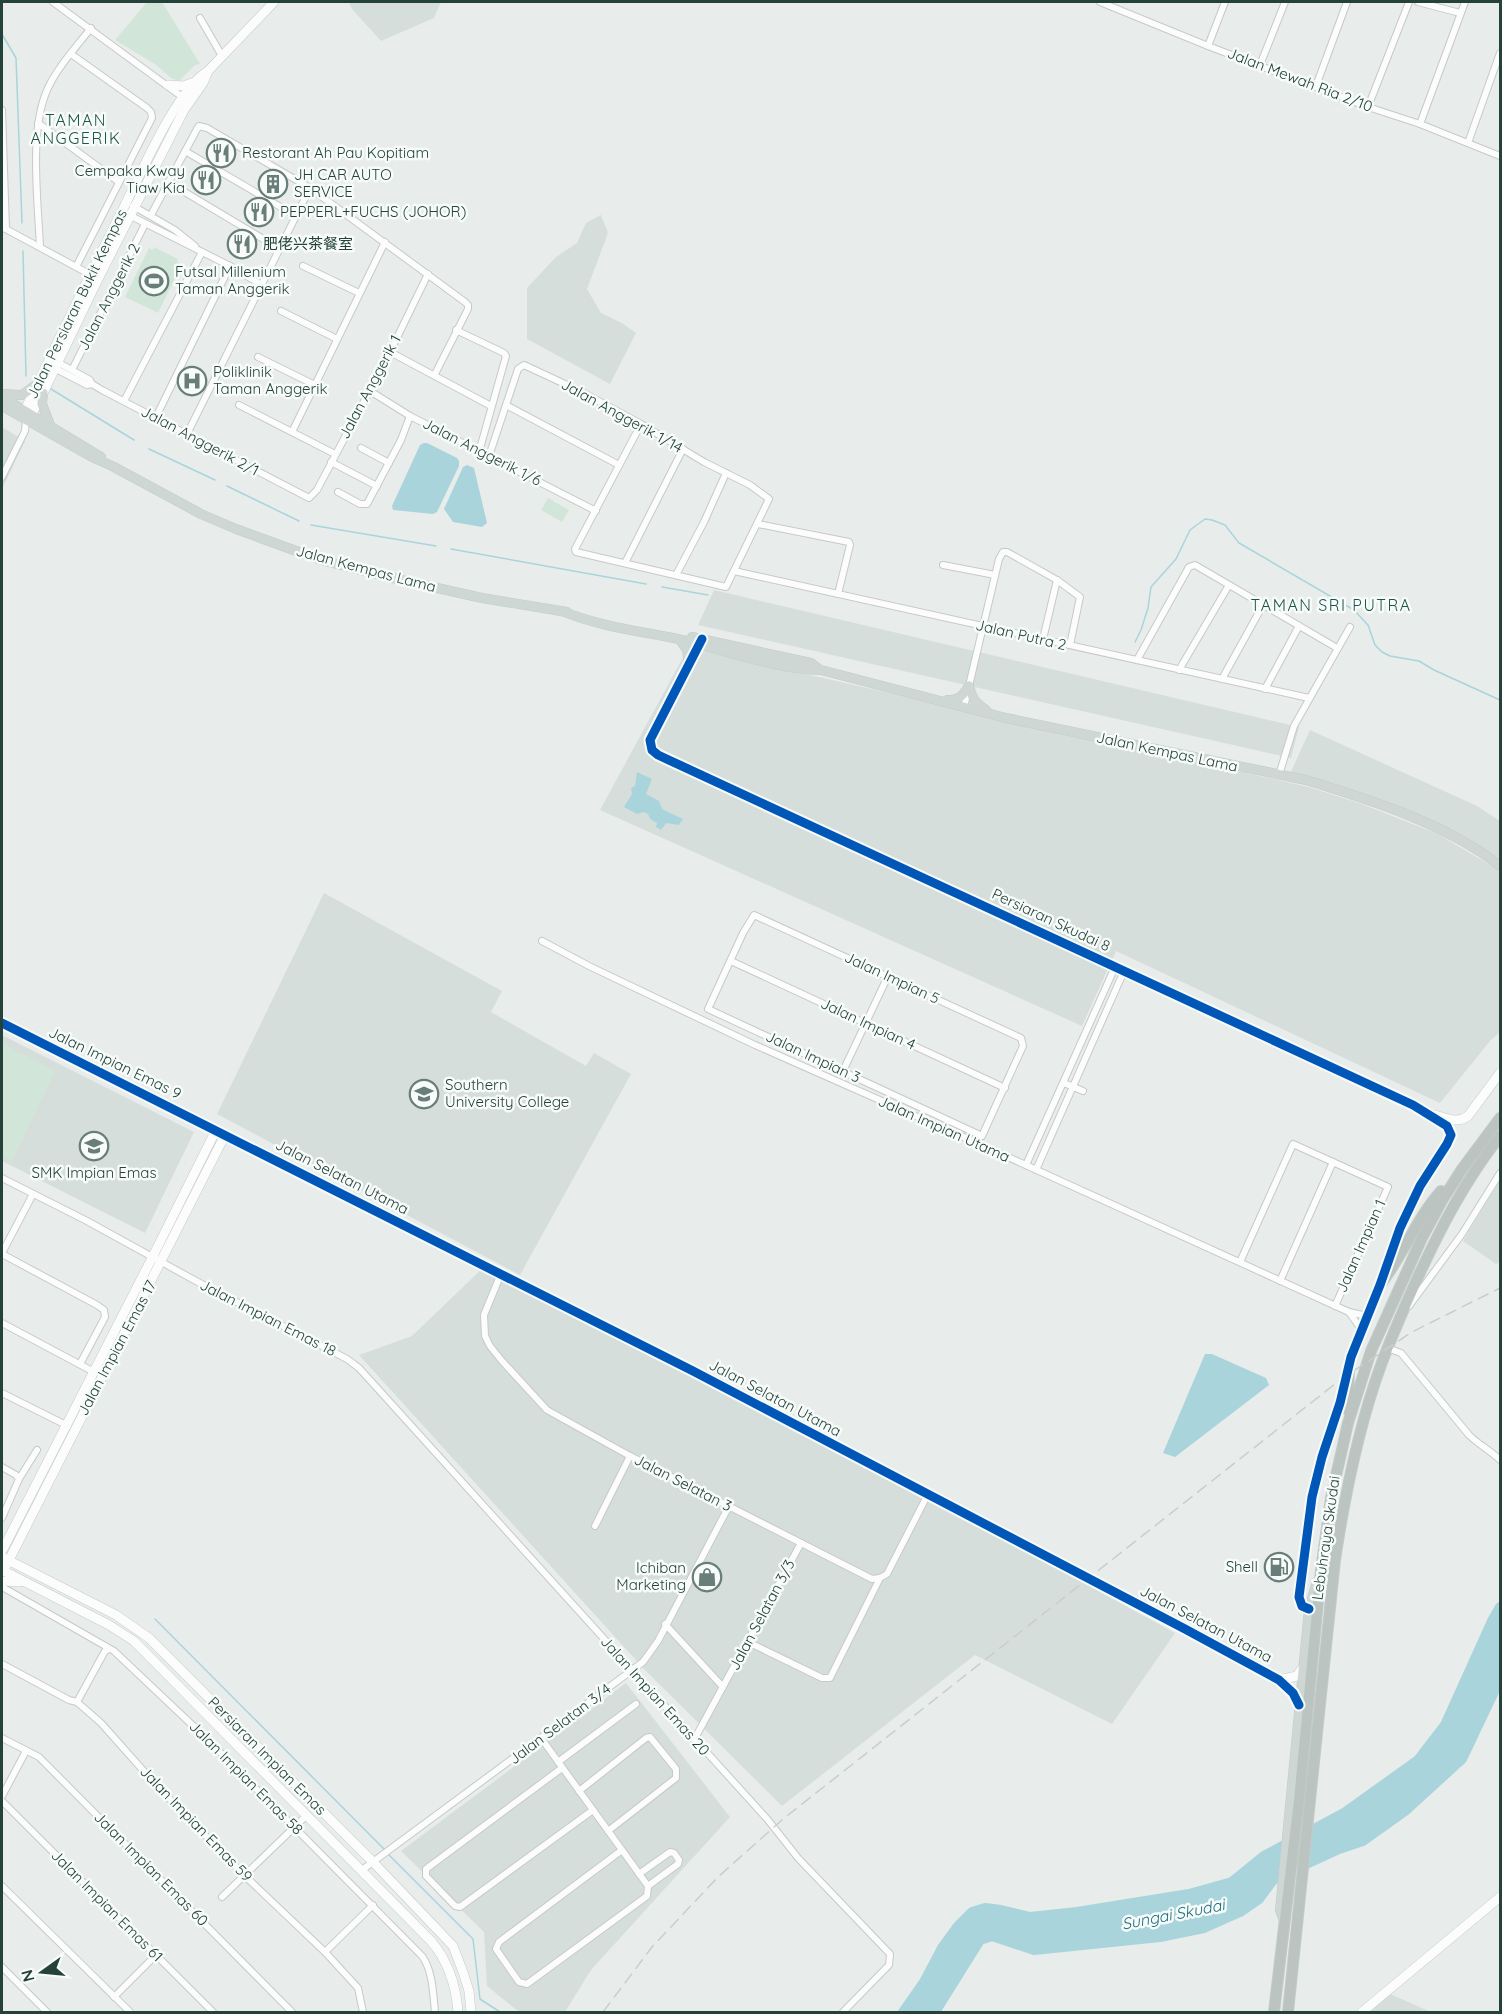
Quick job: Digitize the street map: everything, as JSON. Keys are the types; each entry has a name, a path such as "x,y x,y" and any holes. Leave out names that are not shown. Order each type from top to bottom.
{"highway":[{"name":"Lebuhraya Skudai","path":"1274,2013 1285,1924 1284,1909 1294,1800 1321,1570 1331,1498 1348,1423 1371,1351 1422,1238 1462,1169 1500,1118"},
{"name":"Lebuhraya Skudai","path":"1288,2013 1335,1560 1344,1500 1358,1441 1400,1318 1456,1200 1500,1136"},
{"path":"1380,1286 1391,1272 1411,1235 1437,1195 1462,1169"},
{"path":"1348,1423 1349,1367"},
{"path":"1290,2000 1293,2013"}],"main road":[{"path":"2,395 22,395 40,388 42,404 50,425"},
{"name":"Jalan Kempas Lama","path":"2,395 90,456 201,514 321,560 466,595 562,611 701,642 811,663 821,670 1006,718 1306,780 1409,816 1455,838 1489,857 1500,866"},
{"name":"Jalan Kempas Lama","path":"2,406 28,414 50,425 114,467"},
{"name":"Jalan Kempas Lama","path":"562,611 599,623 680,640 701,642"},
{"path":"680,640 687,650 689,666"},
{"path":"909,693 952,700 963,696 969,686"},
{"path":"969,686 977,704 1006,718"},
{"name":"Lebuhraya Skudai","path":"1294,1800 1299,1705 1309,1609 1321,1570"},
{"path":"1269,2013 1279,1980"}],"street":[{"path":"53,2 186,99"},
{"name":"Jalan Persiaran Bukit Kempas","path":"186,99 203,83 208,71 274,2"},
{"name":"Jalan Mewah Ria 2/10","path":"1100,2 1208,46 1500,156"},
{"path":"1208,46 1225,2"},
{"path":"1260,65 1285,2"},
{"path":"1316,86 1347,2"},
{"path":"1368,106 1409,2"},
{"path":"1418,2 1460,14"},
{"path":"1420,124 1465,2"},
{"path":"200,18 222,56"},
{"path":"40,247 37,170 38,123 43,100 50,83 91,28"},
{"path":"1468,143 1500,53"},
{"path":"71,54 151,112 151,122 76,267"},
{"name":"Jalan Persiaran Bukit Kempas","path":"28,414 128,209 195,83 200,75 208,71"},
{"path":"168,85 183,86 195,83"},
{"path":"2,110 4,228 94,276"},
{"path":"38,123 119,182"},
{"path":"151,215 197,129 199,126 207,128 310,188 468,305 435,374"},
{"path":"185,151 296,216"},
{"path":"168,182 280,249"},
{"path":"187,434 310,188"},
{"path":"128,209 151,215 202,252"},
{"path":"128,209 145,224 231,266 262,285"},
{"name":"Jalan Anggerik 2","path":"72,370 145,224"},
{"path":"292,432 384,242"},
{"path":"124,400 202,252"},
{"path":"156,417 231,266"},
{"path":"303,266 359,293"},
{"name":"Jalan Anggerik 1","path":"309,498 316,490 370,391 428,274"},
{"name":"Jalan Persiaran Bukit Kempas","path":"40,388 55,365 94,276"},
{"path":"281,311 337,339"},
{"path":"456,330 504,353 505,361 479,452"},
{"path":"390,352 435,374 491,406"},
{"path":"258,357 315,385"},
{"name":"Jalan Anggerik 2/1","path":"55,365 72,370 90,380 92,384 309,498"},
{"name":"Jalan Anggerik 2/1","path":"55,365 87,385 92,384"},
{"name":"Jalan Anggerik 1/14","path":"506,405 518,369 524,365 582,392 768,497 769,502 758,524"},
{"name":"Jalan Anggerik 1/6","path":"370,391 410,416 596,511"},
{"path":"239,405 335,454"},
{"path":"489,456 506,405 619,465"},
{"path":"2,477 25,431 28,414"},
{"path":"338,492 360,504 368,504 410,416"},
{"path":"641,424 575,549 576,552 726,587 758,524 849,542 838,594"},
{"path":"361,448 389,463"},
{"path":"626,563 683,449"},
{"path":"331,462 376,486"},
{"path":"676,575 704,522 726,473"},
{"path":"964,707 999,559 1003,552 1007,552 1057,580 1078,595 1080,599 1070,645"},
{"path":"943,565 995,575"},
{"path":"1137,660 1192,566 1336,648"},
{"name":"Jalan Putra 2","path":"734,571 1309,698"},
{"path":"1042,639 1057,580"},
{"path":"1179,670 1229,585"},
{"path":"1222,679 1263,605"},
{"path":"1265,688 1299,626"},
{"path":"1279,775 1294,726 1336,648 1350,627"},
{"path":"689,666 701,642"},
{"name":"Persiaran Skudai 8","path":"689,666 650,740 652,750 658,755 1430,1114"},
{"name":"Jalan Impian 5","path":"731,961 754,915 1018,1035 1022,1038 1023,1046 1005,1088"},
{"name":"Jalan Impian Utama","path":"542,941 589,966 755,1045 1335,1306 1367,1316"},
{"name":"Jalan Impian 3","path":"731,961 708,1009 982,1136 1005,1088"},
{"name":"Jalan Impian 4","path":"731,961 1005,1088"},
{"path":"1026,1165 1120,969"},
{"path":"1036,1170 1074,1087 1120,969"},
{"path":"843,1071 888,976"},
{"name":"Jalan Impian Emas 9","path":"2,1023 225,1135"},
{"path":"1430,1114 1455,1120 1463,1119 1500,1073"},
{"path":"1064,1083 1083,1090"},
{"path":"1309,1609 1302,1606 1299,1597 1308,1518 1322,1457 1361,1329 1380,1286 1400,1228 1420,1186 1451,1135 1447,1126 1430,1114"},
{"name":"Jalan Impian Emas 17","path":"2,1571 5,1559 16,1545 93,1372 157,1260 216,1130"},
{"name":"Jalan Impian Emas 17","path":"2,1551 5,1540 69,1427 225,1135"},
{"name":"Jalan Selatan Utama","path":"225,1135 500,1276 693,1371 1279,1680 1293,1693 1299,1705"},
{"path":"1240,1263 1293,1144 1333,1162 1280,1281"},
{"name":"Jalan Impian 1","path":"1333,1162 1388,1186 1335,1306"},
{"path":"1400,1318 1462,1234 1500,1173"},
{"name":"Jalan Impian Emas 18","path":"2,1178 347,1359 360,1368 369,1380"},
{"path":"33,1194 2,1254 104,1310 105,1317 80,1364"},
{"name":"Jalan Selatan 3","path":"500,1276 484,1315 484,1330 490,1347 547,1410 630,1456 872,1579 880,1578"},
{"path":"1349,1312 1361,1329"},
{"path":"2,1323 93,1372"},
{"path":"1388,1348 1401,1353 1468,1436 1488,1448 1500,1460"},
{"name":"Jalan Impian Emas 20","path":"369,1380 768,1820 798,1858 890,1954 889,1965 843,2013"},
{"path":"2,1393 69,1427"},
{"path":"2,1518 18,1477 37,1450"},
{"path":"595,1526 630,1456"},
{"path":"2,1467 18,1477"},
{"path":"748,1642 822,1678 830,1678 880,1578 887,1574 927,1496"},
{"name":"Jalan Selatan 3/4","path":"362,1870 643,1662 658,1641 729,1506"},
{"name":"Jalan Selatan 3/3","path":"694,1740 801,1543"},
{"path":"16,1545 16,1553 28,1569"},
{"name":"Persiaran Impian Emas","path":"5,1559 116,1615 134,1625 149,1638 372,1861 453,1946 469,1991 471,2013"},
{"name":"Persiaran Impian Emas","path":"2,1571 109,1625 134,1641 362,1870 441,1953 452,1974 458,2013"},
{"path":"3,1584 26,1582"},
{"name":"Jalan Impian Emas 58","path":"3,1584 109,1649 206,1738 295,1826 428,1963 435,2013"},
{"name":"Jalan Selatan 3/3","path":"665,1624 723,1688"},
{"path":"77,1702 105,1651 109,1649"},
{"name":"Jalan Impian Emas 59","path":"2,1664 69,1700 77,1702 101,1723 157,1786 324,1952 357,1988 363,2013"},
{"name":"Jalan Selatan Utama","path":"1279,1680 1297,1676 1303,1667"},
{"path":"593,1810 460,1907 455,1906 426,1876 426,1869 636,1704"},
{"path":"579,1791 650,1737 676,1769 676,1778 608,1831"},
{"name":"Jalan Impian Emas 60","path":"2,1738 39,1757 292,2013"},
{"path":"541,1738 560,1765 593,1810 622,1850 639,1874 648,1886 647,1896 527,1984 519,1982 496,1949 499,1942 622,1850"},
{"path":"2,1798 26,1751"},
{"name":"Jalan Impian Emas 61","path":"2,1798 213,2013"},
{"path":"222,1897 307,1815"},
{"path":"639,1874 670,1852 674,1853 679,1860 678,1864 648,1886"},
{"path":"2,1886 130,2013"},
{"path":"1362,2013 1500,1897"},
{"path":"324,1952 373,1905"},
{"path":"114,1997 156,1954"},
{"path":"2,1967 47,2013"}],"shaded area":[{"path":"349,2 441,2 434,18 381,41 352,9"},
{"path":"601,215 608,233 587,289 601,313 636,333 610,384 527,339 527,288 556,257 577,243 586,223"},
{"path":"2,427 25,441 2,489"},
{"path":"714,590 1299,727 1291,758 698,625"},
{"path":"687,650 707,652 1309,787 1362,804 1438,834 1500,871 1500,1032 1490,1041 1440,1103 1116,951 1082,1026 600,810"},
{"path":"1310,730 1477,806 1500,821 1500,866 1455,833 1289,776"},
{"name":"Southern University College","path":"324,893 502,991 491,1012 586,1066 594,1053 631,1074 520,1275 217,1114"},
{"name":"SMK Impian Emas","path":"2,1035 194,1132 145,1233 2,1161"},
{"path":"1500,1180 1500,1262 1496,1264 1463,1241"},
{"path":"489,1262 694,1368 1175,1633 1112,1724 975,1655 782,1806 645,1670 359,1355 412,1336"},
{"path":"626,1683 730,1817 591,1970 565,2012 519,2012 487,1986 484,1932 401,1851"},
{"path":"1390,1994 1431,2012 1370,2012"}],"green space":[{"path":"147,2 162,2 200,64 195,65 179,81 115,40"},
{"name":"Futsal Millenium Taman Anggerik","path":"154,247 178,259 177,262 182,264 158,313 125,297 149,248 153,250"},
{"path":"548,498 569,510 562,522 541,510"},
{"path":"2,1044 55,1071 12,1161 2,1156"}],"water":[{"path":"424,443 457,458 459,466 437,512 433,514 393,510 392,506 420,445"},
{"path":"467,465 474,468 487,523 482,527 453,522 444,509 463,467"},
{"path":"637,772 652,779 646,794 659,801 662,809 683,819 679,825 666,823 661,830 656,827 657,823 650,819 648,814 644,812 637,814 624,807 632,794 631,788 635,786"},
{"path":"1205,1354 1212,1354 1266,1378 1269,1385 1175,1457 1163,1453"},
{"name":"Sungai Skudai","path":"1500,1607 1500,1679 1462,1759 1405,1811 1363,1841 1339,1849 1273,1880 1259,1899 1240,1912 1204,1928 1160,1937 1034,1950 992,1936 981,1940 935,2012 903,2012 924,1982 942,1948 972,1912 985,1908 1030,1917 1189,1894 1232,1882 1264,1856 1344,1813 1418,1760 1445,1725"}],"waterway":[{"path":"2,34 16,58 22,223"},
{"path":"23,251 26,376"},
{"path":"51,389 134,440"},
{"path":"149,449 215,480"},
{"path":"227,486 299,521"},
{"path":"1135,642 1148,608 1151,587 1176,559 1190,530 1205,519 1212,520 1225,525 1239,543 1354,610 1368,625 1375,645 1382,652 1390,656 1419,661 1500,700"},
{"path":"311,525 436,546"},
{"path":"451,549 646,584"},
{"path":"662,587 708,595"},
{"name":"Sungai Skudai","path":"903,2012 924,1982 942,1948 972,1912 985,1908 1030,1917 1189,1894 1232,1882 1264,1856 1344,1813 1418,1760 1445,1725 1500,1607"},
{"path":"155,1619 385,1850"},
{"path":"1302,1866 1363,1841 1405,1811 1462,1759 1500,1679"},
{"path":"388,1854 473,1939 480,1999 500,2012"},
{"name":"Sungai Skudai","path":"935,2012 980,1940 992,1936 1034,1950 1160,1937 1204,1928 1240,1912 1259,1899 1273,1880 1288,1873"}],"railway":[{"path":"603,2012 652,1947 718,1877 783,1819 1340,1380 1412,1332 1500,1288"}],"cycle path":[{"path":"702,639 650,740 652,750 658,755 1413,1105 1447,1126 1451,1135 1420,1186 1400,1228 1351,1357 1340,1403 1322,1457 1312,1497 1299,1597 1302,1606 1309,1609"},
{"path":"2,1023 693,1371 1185,1629 1279,1680 1293,1693 1299,1705"}],"place":[{"name":"Restorant Ah Pau Kopitiam","path":"221,153"},
{"name":"Cempaka Kway Tiaw Kia","path":"206,180"},
{"name":"JH CAR AUTO SERVICE","path":"273,184"},
{"name":"PEPPERL+FUCHS (JOHOR)","path":"259,212"},
{"name":"肥佬兴茶餐室","path":"242,244"},
{"name":"Futsal Millenium Taman Anggerik","path":"154,281"},
{"name":"Poliklinik Taman Anggerik","path":"192,381"},
{"name":"Southern University College","path":"424,1094"},
{"name":"SMK Impian Emas","path":"94,1146"},
{"name":"Shell","path":"1279,1567"},
{"name":"Ichiban Marketing","path":"707,1577"}],"district":[{"name":"TAMAN ANGGERIK","path":"76,129"},
{"name":"TAMAN SRI PUTRA","path":"1331,605"}]}
